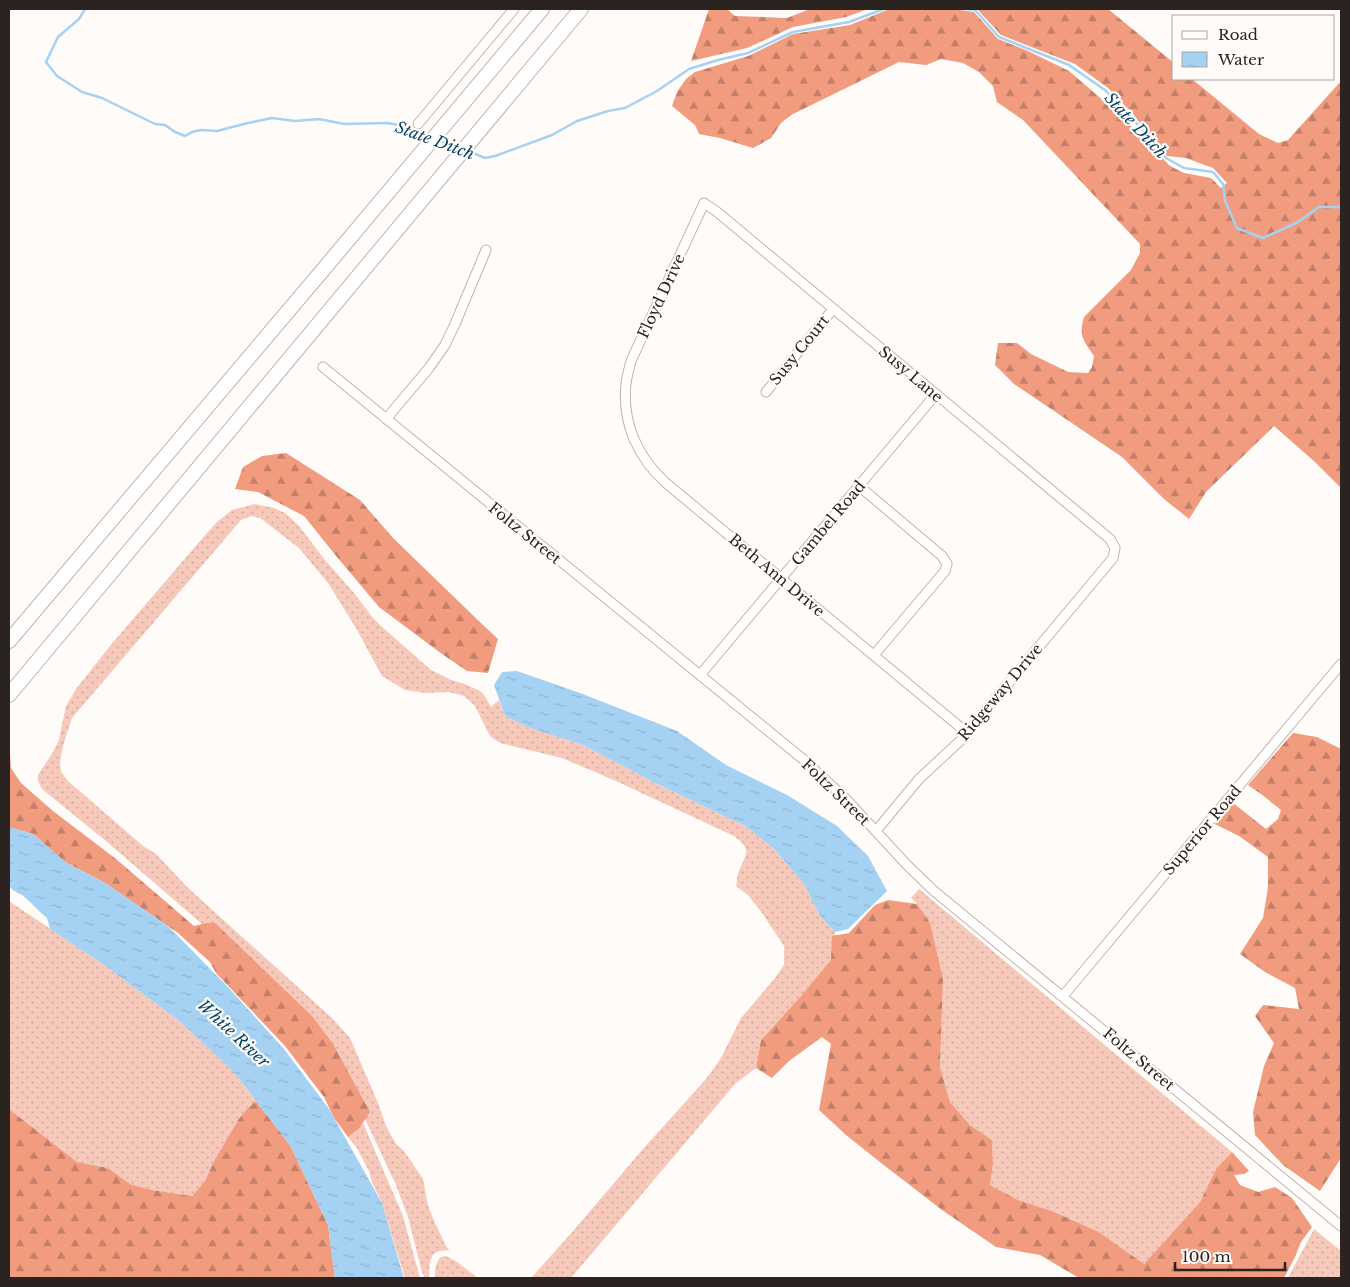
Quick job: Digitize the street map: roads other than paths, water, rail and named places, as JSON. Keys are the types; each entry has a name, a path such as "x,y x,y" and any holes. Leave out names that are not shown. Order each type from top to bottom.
{"highway":[{"path":"9,642 542,9"},
{"path":"9,695 581,9"}],"street":[{"path":"418,124 514,9"},
{"name":"Susy Lane","path":"704,203 1110,539 1115,548"},
{"name":"Floyd Drive","path":"626,392 627,378 633,356 704,203"},
{"path":"386,419 445,346 486,250"},
{"name":"Susy Court","path":"766,392 833,309"},
{"name":"Foltz Street","path":"323,367 820,774 846,799 907,865 934,890 1341,1226"},
{"name":"Beth Ann Drive","path":"626,392 627,413 632,436 651,468 666,483 966,732"},
{"name":"Gambel Road","path":"700,675 936,394"},
{"path":"859,486 942,556 947,564 945,571 874,655"},
{"name":"Ridgeway Drive","path":"876,831 919,779 960,740 1113,558 1115,548"},
{"name":"Superior Road","path":"1063,996 1341,664"}],"water":[{"path":"517,671 580,693 677,731 726,765 787,795 837,826 868,856 887,891 848,929 835,932 820,916 804,884 774,849 745,826 653,782 583,745 527,727 505,716 494,685 502,672"},
{"name":"White River","path":"9,827 33,834 65,862 105,883 168,926 227,986 284,1049 329,1109 382,1203 404,1278 335,1278 328,1225 290,1145 233,1071 179,1021 104,965 50,929 47,918 22,895 11,888 9,885 11,884 9,882"}],"waterway":[{"name":"State Ditch","path":"85,9 79,19 58,37 46,62 57,76 82,92 102,98 155,124 165,125 185,136 201,130 217,131 272,118 295,121 319,119 344,124 388,123 408,127 419,135 427,136"},
{"name":"State Ditch","path":"468,151 485,158 495,156 552,135 577,121 608,111 625,108 657,91 689,69 748,53 793,32 849,22 884,9"},
{"name":"State Ditch","path":"966,9 975,10 999,37 1069,65 1105,90 1166,158 1184,168 1213,172 1223,184 1225,201 1237,228 1263,238 1298,222 1319,207 1341,207"},
{"name":"State Ditch","path":"437,140 460,148"}]}
